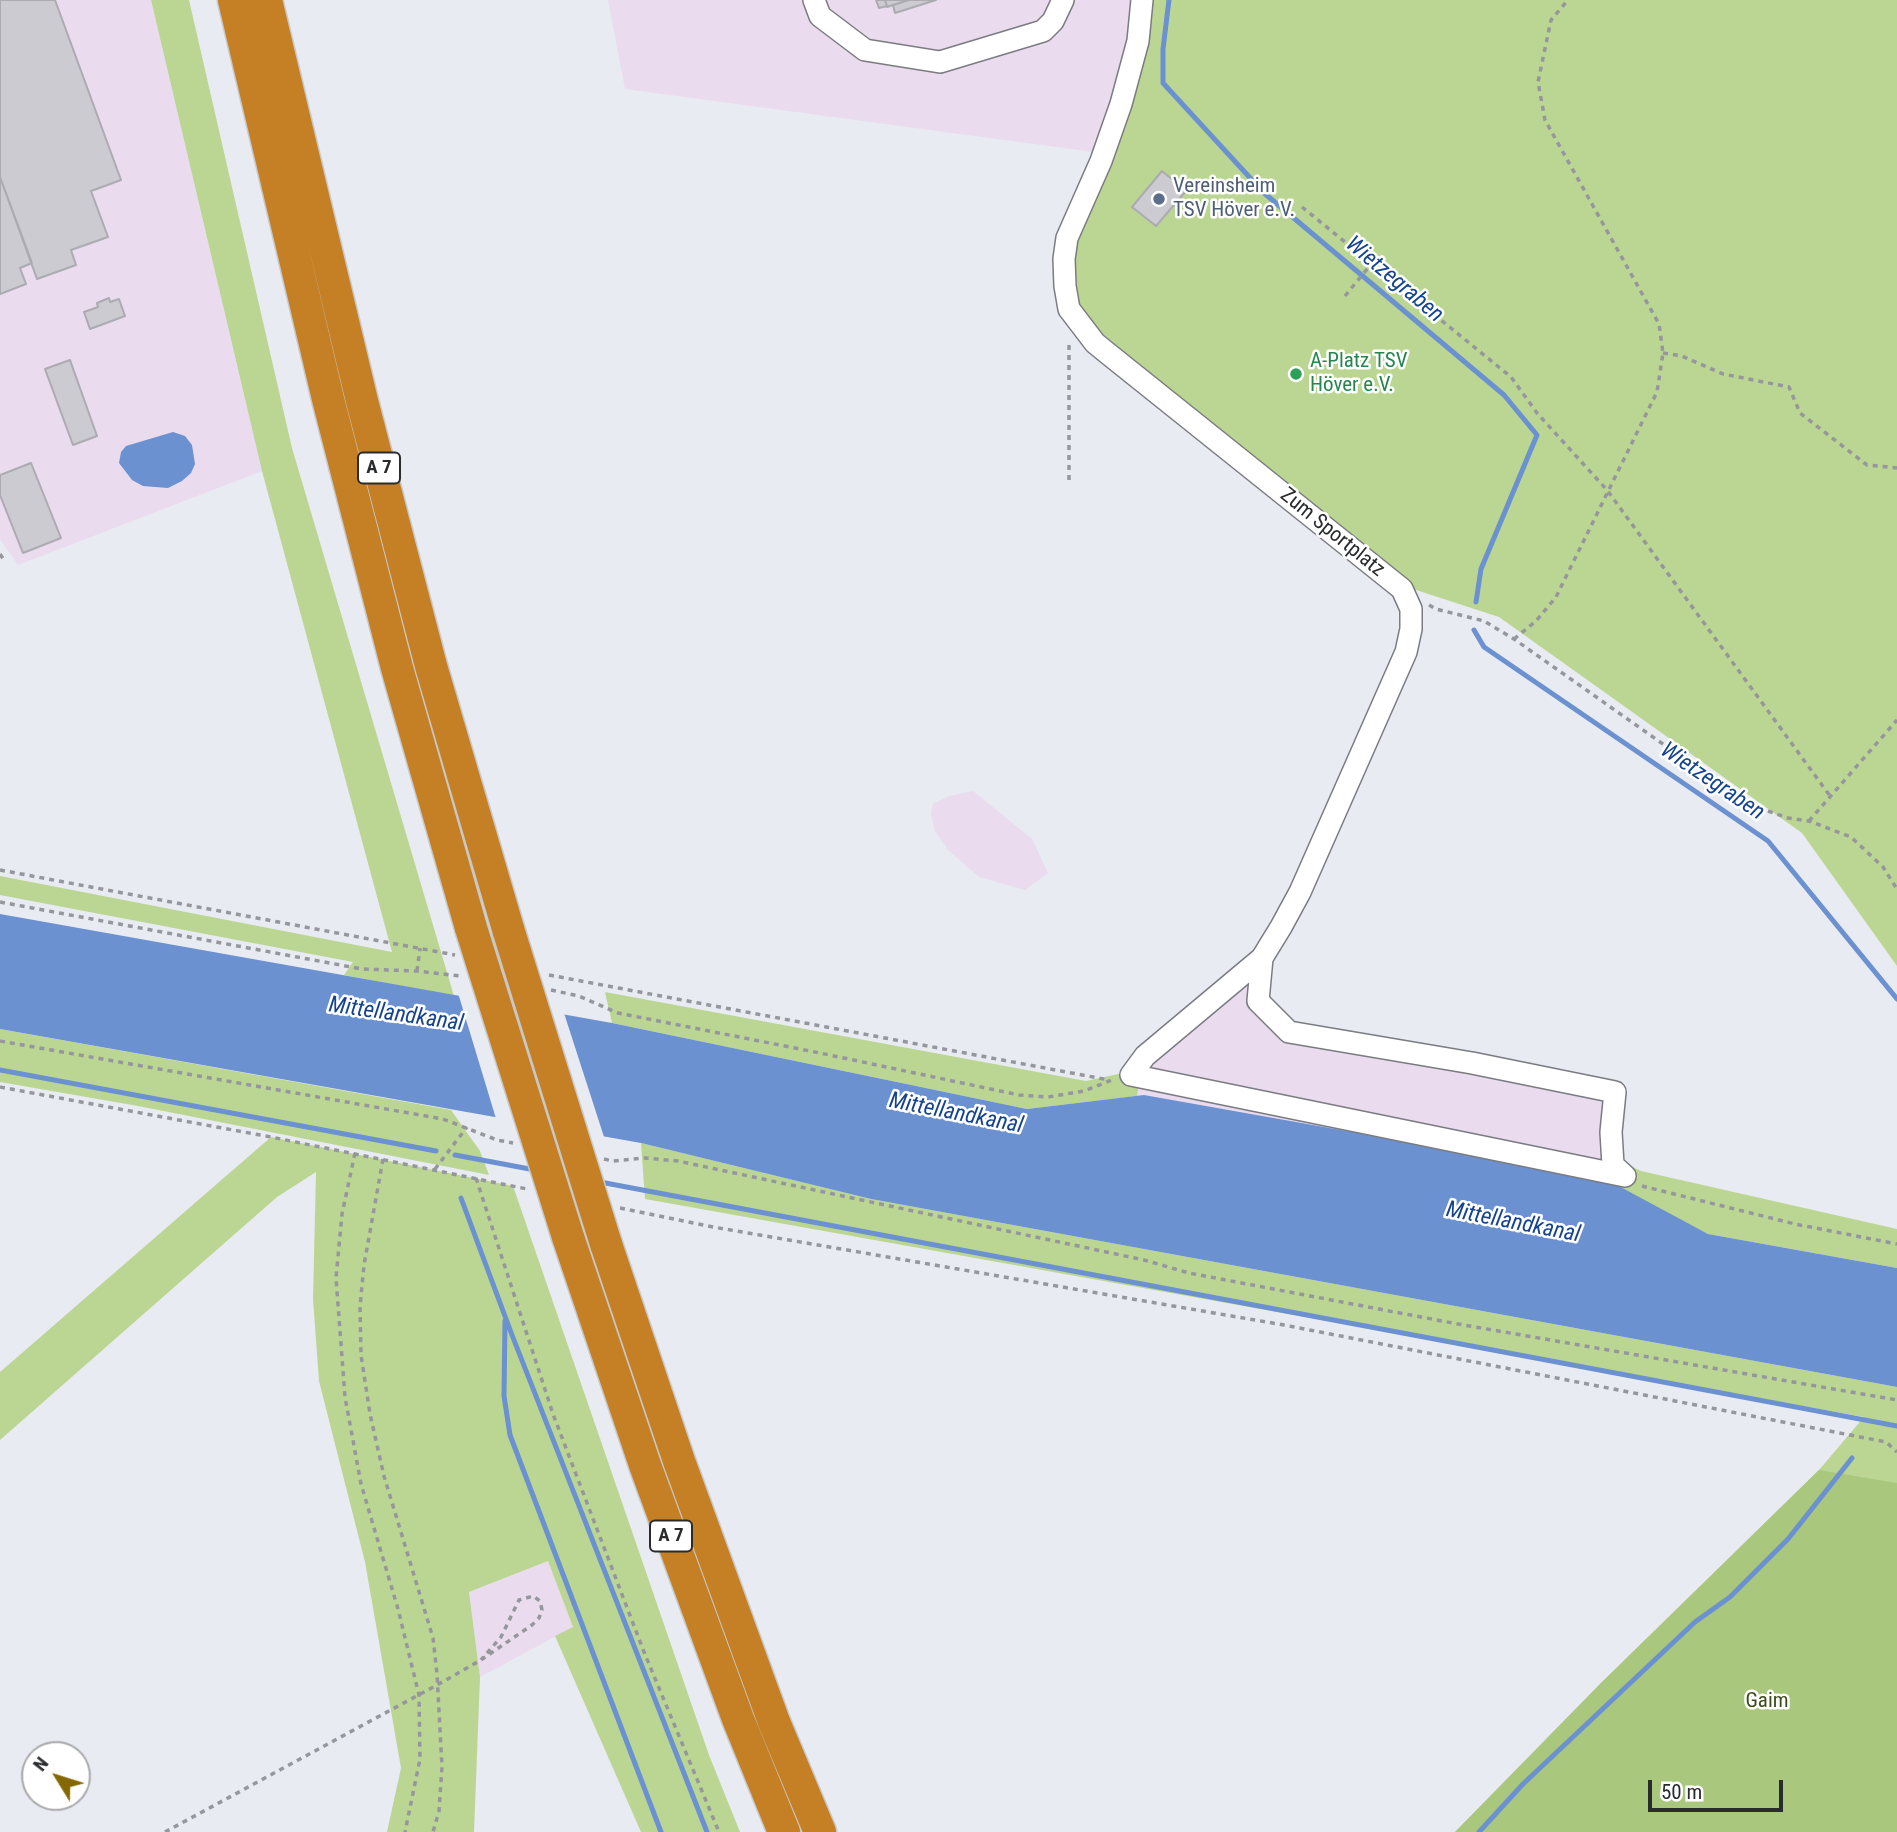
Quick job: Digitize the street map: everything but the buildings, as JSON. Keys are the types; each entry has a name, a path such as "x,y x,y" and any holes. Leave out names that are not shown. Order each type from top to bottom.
{"highway":[{"name":"A 7","path":"234,0 338,439 466,942 649,1478 738,1719 784,1832"},
{"name":"A 7","path":"266,0 375,454 431,666 509,932 606,1244 679,1461 774,1722 820,1832"}],"street":[{"path":"814,0 820,16 865,50 940,62 1043,31 1054,21 1063,0"},
{"path":"1069,309 1064,259 1068,238 1101,161 1121,104 1138,41 1142,0"},
{"name":"Zum Sportplatz","path":"1069,309 1101,347 1402,589 1411,609 1411,629 1406,652 1300,892 1262,958 1145,1056 1131,1075 1625,1176"},
{"path":"1262,958 1258,1000 1289,1032 1472,1063 1615,1092 1611,1132 1613,1166 1625,1176"}],"path":[{"path":"1514,639 1536,621 1556,597 1657,392 1664,353 1659,324 1545,120 1538,82 1551,20 1568,0"},
{"path":"1302,207 1511,377 1537,413 1607,490 1830,796"},
{"path":"1345,296 1372,263"},
{"path":"1069,309 1069,480"},
{"path":"1664,353 1682,356 1723,374 1788,387 1800,413 1867,465 1897,468"},
{"path":"0,554 4,560"},
{"path":"1402,589 1436,609 1484,621 1514,639 1740,799 1766,811 1809,821 1851,837 1883,867 1897,889"},
{"path":"1809,821 1897,720"},
{"path":"0,870 420,947 466,942"},
{"path":"0,902 362,968 461,976"},
{"path":"417,971 420,947"},
{"path":"552,990 579,996 618,1013 1019,1095 1048,1097 1084,1091 1110,1080 569,979"},
{"path":"0,1041 443,1119 497,1140"},
{"path":"0,1087 435,1168 527,1188"},
{"path":"435,1168 467,1128"},
{"path":"355,1153 342,1214 336,1278 345,1397 361,1485 398,1609 419,1695 420,1759 405,1832"},
{"path":"613,1161 645,1158 678,1161 1144,1260 1189,1273 1472,1326 1897,1400"},
{"path":"383,1159 364,1265 360,1307 361,1355 370,1414 384,1476 433,1638 442,1767 439,1811 433,1832"},
{"path":"1625,1176 1642,1186 1664,1193 1795,1224 1897,1244"},
{"path":"476,1178 553,1414 644,1652 719,1832"},
{"path":"620,1208 1297,1328 1886,1442 1897,1452"},
{"path":"165,1832 481,1660 532,1625 542,1610 540,1601 533,1596 521,1599 516,1604 502,1637 481,1660"}],"shaded area":[{"path":"0,0 151,0 262,471 18,565 0,539"},
{"path":"608,0 1137,0 1116,155 625,89"},
{"path":"973,791 1032,839 1048,873 1025,890 979,877 948,850 935,831 931,814 933,804 949,796"},
{"path":"1244,979 1291,1023 1476,1054 1624,1084 1615,1186 1600,1176 1144,1095 1137,1096 1141,1069"},
{"path":"548,1561 573,1627 480,1677 469,1592"}],"green space":[{"path":"151,0 189,0 292,448 454,996 344,975 353,962 0,895 0,876 392,952 262,471"},
{"path":"1137,0 1897,0 1897,966 1802,833 1499,617 1405,584 1099,331 1079,309 1073,244 1116,155"},
{"path":"605,992 1086,1081 1141,1069 1137,1096 1027,1109 612,1023"},
{"path":"0,1029 451,1110 480,1151 489,1175 138,1106 0,1082"},
{"path":"271,1137 513,1186 709,1755 740,1832 641,1832 555,1636 573,1627 548,1561 469,1592 480,1677 474,1832 387,1832 401,1768 365,1562 319,1381 313,1299 316,1172 277,1197 0,1440 0,1372"},
{"name":"Gaim","path":"641,1143 871,1199 1897,1387 1897,1832 1455,1832 1601,1683 1819,1470 1864,1417 645,1199"},
{"path":"1619,1161 1641,1171 1897,1229 1897,1268 1708,1234 1615,1186"},
{"name":"Gaim","path":"1819,1470 1897,1483 1897,1832 1455,1832 1601,1683"}],"water":[{"path":"173,432 185,436 192,445 195,464 191,473 168,488 143,486 132,480 119,463 121,452 126,446"},
{"name":"Mittellandkanal","path":"0,914 612,1023 1027,1109 1144,1095 1600,1176 1708,1234 1897,1268 1897,1387 871,1199 641,1143 0,1029"}],"pier":[{"path":"458,993 563,1010 605,1140 497,1122"}],"waterway":[{"name":"Wietzegraben","path":"1169,0 1163,49 1163,83 1264,193 1504,395 1537,435 1481,569 1476,602"},
{"name":"Wietzegraben","path":"1474,630 1484,647 1768,841 1897,999"},
{"path":"0,1070 436,1151"},
{"path":"455,1155 535,1170"},
{"path":"600,1182 1897,1426"},
{"path":"461,1198 707,1832"},
{"path":"505,1321 504,1396 510,1435 661,1832"},
{"path":"1479,1832 1523,1784 1695,1622 1730,1597 1788,1539 1852,1458"}],"place":[{"name":"Vereinsheim TSV Höver e.V.","path":"1159,199"},
{"name":"A-Platz TSV Höver e.V.","path":"1296,374"}]}
